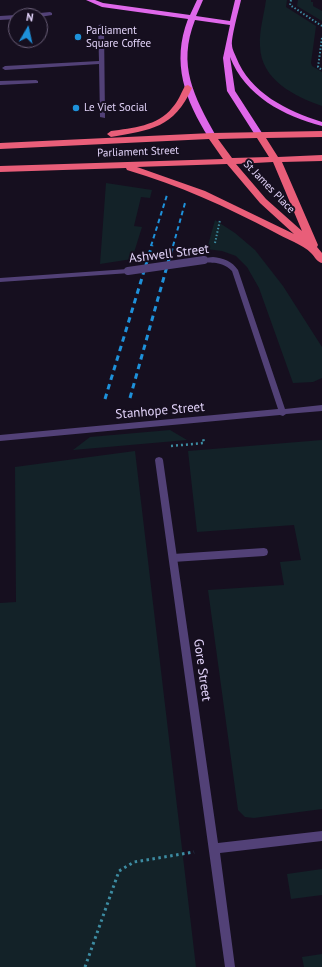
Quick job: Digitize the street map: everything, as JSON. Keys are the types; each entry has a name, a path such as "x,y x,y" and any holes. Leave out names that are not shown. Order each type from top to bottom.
{"highway":[{"path":"38,143 106,135 136,130 158,123 171,115 179,106 188,88"},
{"name":"Parliament Street","path":"0,146 38,143 212,136 322,134"},
{"name":"St James Place","path":"212,136 229,162 263,200 315,250 322,260"},
{"name":"St James Place","path":"260,136 276,160 315,250"},
{"name":"Parliament Street","path":"0,169 322,158"},
{"path":"116,165 176,182 276,228 315,250"}],"main road":[{"path":"89,0 99,1 102,5 233,23"},
{"path":"200,0 191,17 186,41 184,70 188,88 212,136"},
{"path":"238,0 226,58 231,91 260,136"},
{"path":"229,46 240,72 250,84 270,101 290,113 322,124"}],"street":[{"path":"101,26 103,117"},
{"path":"5,68 102,62"},
{"path":"0,83 36,82"},
{"name":"Ashwell Street","path":"0,280 128,271 212,259 229,263 235,270 283,413"},
{"name":"Stanhope Street","path":"0,438 283,413 322,408"},
{"name":"Gore Street","path":"159,460 230,967"},
{"path":"173,558 264,552"},
{"path":"214,849 322,836"}],"path":[{"path":"290,0 290,5 322,26"},
{"path":"322,38 318,67 322,70"},
{"path":"212,259 223,203"},
{"path":"159,460 157,448 204,443 199,420"},
{"path":"85,967 119,871 134,862 214,849"}],"shaded area":[{"path":"266,0 287,0 286,7 316,26 311,63 312,66 322,72 322,106 290,92 273,77 266,68 262,58 260,40"},
{"path":"298,0 311,0 311,2 313,2 313,6 322,11 322,21 297,6"},
{"path":"106,183 152,190 150,198 141,197 134,226 142,227 132,259 100,264"},
{"path":"215,220 235,233 255,250 283,286 322,347 322,378 313,382 293,383 259,288 247,267 236,256 222,251 207,249"},
{"path":"170,430 187,440 73,450 90,437"},
{"path":"322,440 322,809 254,818 245,817 238,810 208,590 284,585 280,562 301,560 294,525 197,532 188,451"},
{"path":"135,451 196,967 0,967 0,603 16,602 15,467"},
{"path":"322,869 322,895 291,899 287,874"},
{"path":"322,954 322,967 304,967 302,957"}],"railway":[{"path":"151,246 167,195"},
{"path":"173,246 185,203"},
{"path":"105,399 152,245"},
{"path":"130,398 173,245"}],"place":[{"name":"Parliament Square Coffee","path":"78,37"},
{"name":"Le Viet Social","path":"76,108"}]}
